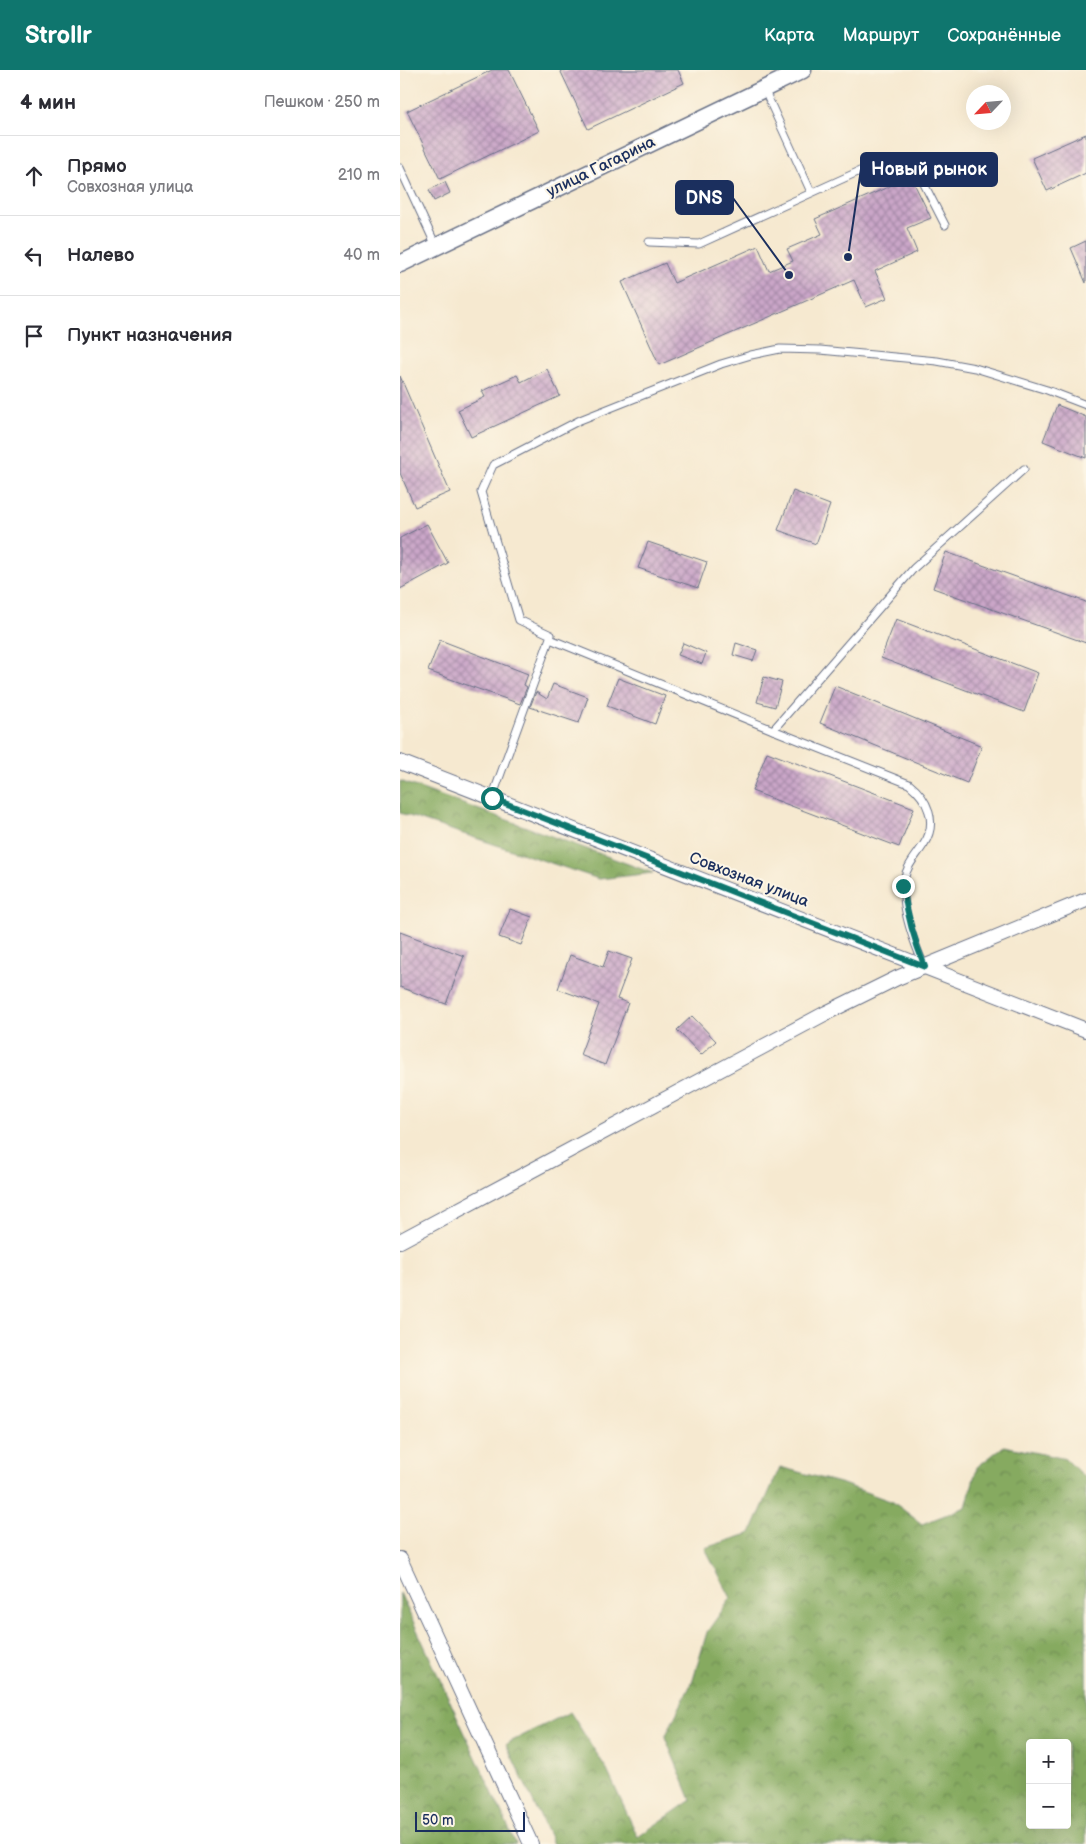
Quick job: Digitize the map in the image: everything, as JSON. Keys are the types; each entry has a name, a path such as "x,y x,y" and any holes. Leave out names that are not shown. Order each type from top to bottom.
{"street":[{"name":"улица Гагарина","path":"400,264 803,70"},
{"name":"Совхозная улица","path":"400,762 1086,1030"},
{"path":"400,1241 826,1013 925,967 1086,900"},
{"path":"400,1558 532,1844"}],"lane":[{"path":"764,89 811,192"},
{"path":"649,242 699,244 874,165 890,164 916,173 922,180 945,225"},
{"path":"400,168 436,247"},
{"path":"492,798 551,635 520,620 481,492 493,465 580,420 721,364 780,349 820,350 936,361 975,368 1047,390 1086,405"},
{"path":"773,730 914,568 1024,469"},
{"path":"550,639 909,784 925,799 930,813 930,828 925,842 905,874 903,886 914,942 925,967"}],"green space":[{"path":"400,781 653,873 599,879 400,813"},
{"path":"1004,1446 1066,1459 1086,1479 1086,1844 553,1844 506,1744 570,1712 606,1768 638,1837 691,1800 665,1737 693,1680 707,1632 731,1598 705,1548 751,1533 780,1467 843,1484 893,1502 922,1524 966,1507 977,1467"},
{"path":"400,1593 516,1844 400,1844"}],"building":[{"path":"492,70 509,70 539,131 440,179 407,111"},
{"path":"560,70 678,70 684,83 588,129"},
{"path":"1086,134 1086,173 1047,191 1032,158"},
{"path":"911,177 931,218 907,228 917,252 875,271 887,298 866,307 854,280 659,365 622,282 665,263 674,283 758,246 769,271 793,261 787,249 822,234 815,219"},
{"path":"445,182 450,193 434,201 429,190"},
{"path":"1086,241 1086,283 1071,248"},
{"path":"547,369 560,396 471,437 458,410 485,397 482,391 517,375 521,382"},
{"path":"400,376 450,492 415,507 400,473"},
{"path":"1057,405 1086,417 1086,458 1043,441"},
{"path":"793,491 830,505 816,544 778,530"},
{"path":"427,524 448,563 400,589 400,538"},
{"path":"648,542 707,562 698,588 638,568"},
{"path":"946,552 1086,602 1086,643 933,588"},
{"path":"896,619 1038,673 1024,712 881,658"},
{"path":"440,640 528,674 524,685 527,687 520,704 428,671"},
{"path":"683,643 706,653 702,664 678,655"},
{"path":"736,643 757,650 753,661 733,655"},
{"path":"764,677 782,682 775,707 757,702"},
{"path":"618,678 665,696 655,724 607,706"},
{"path":"553,684 588,697 579,723 530,707 536,692 547,699"},
{"path":"835,686 982,746 967,783 820,723"},
{"path":"767,752 914,808 899,847 752,791"},
{"path":"510,909 532,917 521,945 499,937"},
{"path":"400,932 464,956 446,1004 400,987"},
{"path":"609,951 632,959 617,999 628,1003 605,1065 580,1055 599,1004 558,989 570,955 603,967"},
{"path":"692,1016 716,1041 701,1055 677,1030"}],"place":[{"name":"Новый рынок","path":"848,257"},
{"name":"DNS","path":"789,275"}],"route":[{"path":"492,798 925,967 914,942 903,886"}]}
